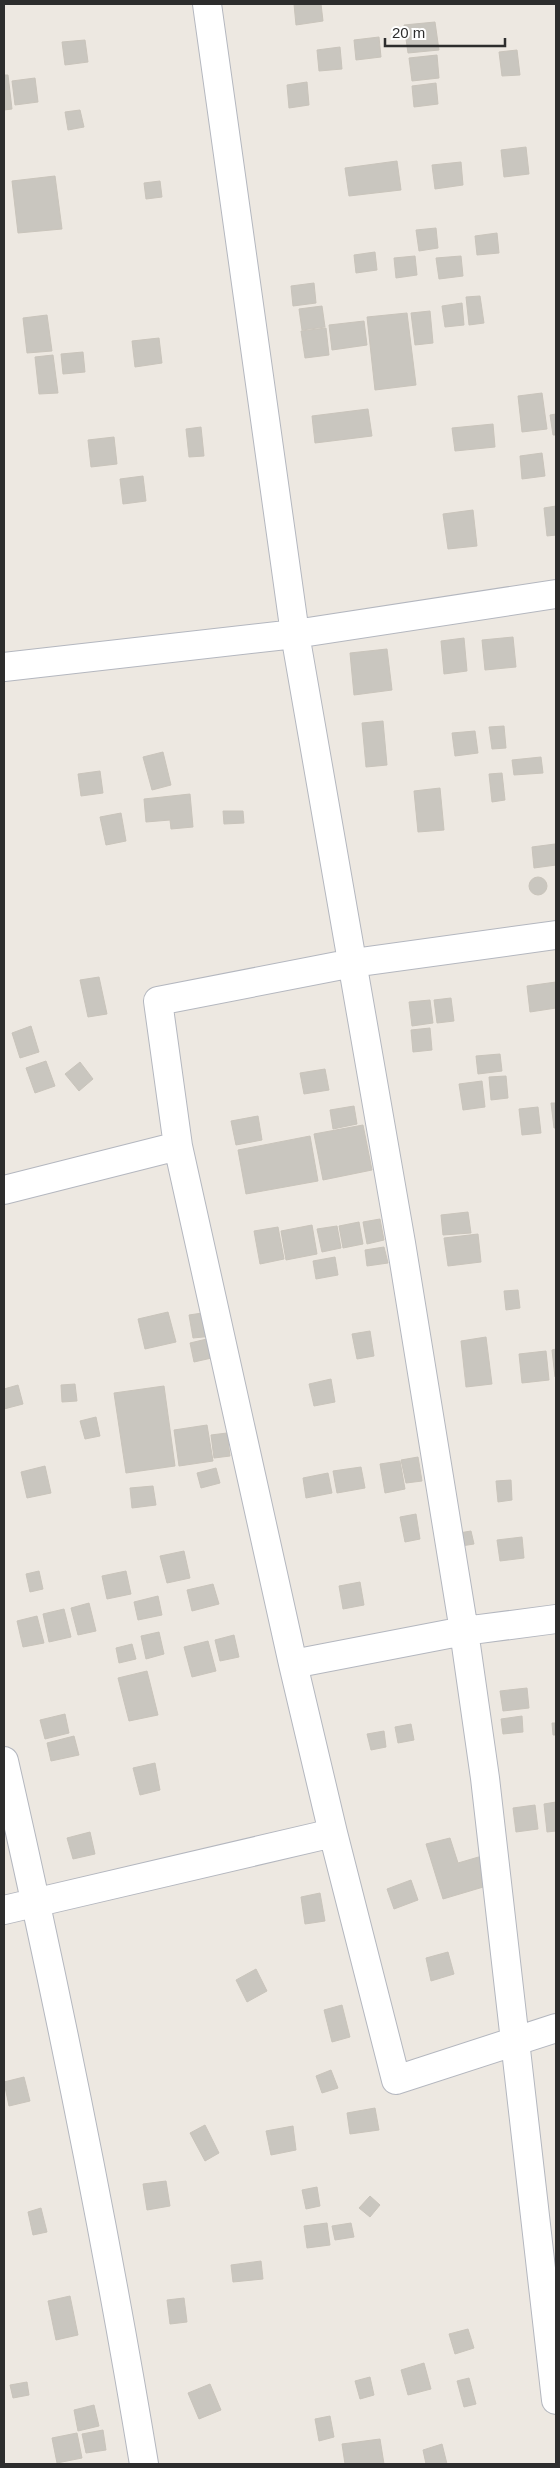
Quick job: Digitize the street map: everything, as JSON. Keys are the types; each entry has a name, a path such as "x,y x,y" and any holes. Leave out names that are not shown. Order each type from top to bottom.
{"street":[{"path":"207,4 295,634 353,963 464,1631 485,1778 556,2400"},
{"path":"4,668 295,634 556,594"},
{"path":"556,935 353,963 158,1001 178,1146 293,1664 333,1833 396,2080 556,2028"},
{"path":"4,1190 178,1146"},
{"path":"293,1664 464,1631 556,1619"},
{"path":"4,1761 36,1902 121,2324 144,2464"},
{"path":"4,1910 333,1833"}],"building":[{"path":"294,4 321,4 323,21 296,25"},
{"path":"435,22 439,50 408,53 404,25"},
{"path":"379,37 381,57 356,60 354,40"},
{"path":"85,40 88,62 65,65 62,42"},
{"path":"340,47 342,69 319,71 317,50"},
{"path":"517,50 520,75 502,76 499,52"},
{"path":"437,55 439,78 412,81 409,58"},
{"path":"4,75 8,75 12,109 4,110"},
{"path":"35,78 38,102 15,105 12,81"},
{"path":"307,82 309,105 289,108 287,85"},
{"path":"436,83 438,104 414,107 412,86"},
{"path":"80,110 84,127 68,130 65,112"},
{"path":"526,147 529,174 504,177 501,150"},
{"path":"397,161 401,190 349,196 345,168"},
{"path":"461,162 463,185 435,189 432,165"},
{"path":"55,176 62,229 18,233 12,181"},
{"path":"160,181 162,197 146,199 144,183"},
{"path":"436,228 438,248 419,251 416,230"},
{"path":"497,233 499,253 477,255 475,236"},
{"path":"375,252 377,270 356,273 354,255"},
{"path":"415,256 417,275 396,278 394,258"},
{"path":"461,256 463,276 439,279 436,258"},
{"path":"314,283 316,303 293,306 291,286"},
{"path":"480,296 484,323 469,325 466,297"},
{"path":"462,303 464,325 445,327 442,306"},
{"path":"322,306 325,327 302,330 299,309"},
{"path":"430,311 433,343 415,345 411,313"},
{"path":"407,313 416,385 375,390 367,317"},
{"path":"47,315 52,351 27,353 23,318"},
{"path":"364,321 367,345 332,350 329,325"},
{"path":"326,328 329,355 305,358 301,331"},
{"path":"159,338 162,363 135,367 132,341"},
{"path":"83,352 85,372 63,374 61,354"},
{"path":"53,355 58,393 39,394 35,357"},
{"path":"542,393 547,429 522,432 518,396"},
{"path":"368,409 372,436 315,443 312,416"},
{"path":"556,414 556,435 553,435 550,415"},
{"path":"493,424 495,447 455,451 452,428"},
{"path":"201,427 204,456 189,457 186,429"},
{"path":"114,437 117,464 91,467 88,440"},
{"path":"542,453 545,476 522,479 520,456"},
{"path":"143,476 146,501 123,504 120,479"},
{"path":"556,506 556,535 547,536 544,508"},
{"path":"473,510 477,546 448,549 443,514"},
{"path":"513,637 516,667 485,670 482,640"},
{"path":"464,638 467,671 444,674 441,641"},
{"path":"387,649 392,690 354,695 350,653"},
{"path":"383,721 387,765 366,767 362,723"},
{"path":"504,726 506,748 492,749 489,727"},
{"path":"475,731 478,753 455,756 452,733"},
{"path":"163,752 171,785 152,790 143,757"},
{"path":"541,757 543,773 514,775 512,760"},
{"path":"100,771 103,793 81,796 78,774"},
{"path":"502,773 505,800 492,802 489,774"},
{"path":"440,788 444,830 418,832 414,791"},
{"path":"190,794 193,827 171,829 170,820 146,822 144,799"},
{"path":"223,811 243,811 244,823 224,824"},
{"path":"121,813 126,841 106,845 100,817"},
{"path":"555,844 556,865 534,868 532,847"},
{"path":"538,877 544,880 547,886 544,892 538,895 532,892 529,886 532,880"},
{"path":"99,977 107,1014 88,1017 80,980"},
{"path":"556,982 556,1008 530,1012 527,986"},
{"path":"451,998 454,1021 437,1023 434,1000"},
{"path":"430,1000 433,1023 412,1026 409,1002"},
{"path":"31,1026 39,1052 20,1058 12,1033"},
{"path":"430,1028 432,1050 413,1052 411,1030"},
{"path":"500,1054 502,1071 478,1074 476,1056"},
{"path":"46,1061 55,1086 35,1093 26,1068"},
{"path":"80,1062 93,1079 79,1091 65,1074"},
{"path":"325,1069 329,1090 304,1094 300,1073"},
{"path":"506,1076 508,1098 491,1100 489,1077"},
{"path":"482,1081 485,1107 463,1110 459,1084"},
{"path":"551,1103 556,1103 556,1128 554,1128"},
{"path":"354,1106 357,1124 333,1129 330,1110"},
{"path":"538,1107 541,1133 522,1135 519,1109"},
{"path":"258,1116 262,1140 236,1145 231,1121"},
{"path":"363,1125 372,1170 323,1180 314,1134"},
{"path":"310,1136 318,1181 246,1194 238,1150"},
{"path":"468,1212 471,1233 443,1235 441,1215"},
{"path":"380,1219 384,1240 367,1244 363,1222"},
{"path":"359,1222 363,1244 343,1248 339,1226"},
{"path":"312,1225 317,1254 286,1260 281,1231"},
{"path":"337,1226 341,1248 322,1252 317,1229"},
{"path":"278,1227 284,1259 260,1264 254,1231"},
{"path":"478,1234 481,1262 448,1266 444,1238"},
{"path":"384,1247 388,1263 367,1266 365,1250"},
{"path":"335,1257 338,1275 316,1279 313,1261"},
{"path":"518,1290 520,1308 506,1310 504,1291"},
{"path":"168,1312 176,1342 145,1349 138,1319"},
{"path":"209,1312 213,1336 193,1338 189,1315"},
{"path":"370,1331 374,1356 357,1359 352,1334"},
{"path":"486,1337 492,1384 466,1387 461,1341"},
{"path":"211,1338 216,1357 194,1362 190,1343"},
{"path":"556,1349 556,1377 555,1377 552,1350"},
{"path":"546,1351 549,1380 522,1383 519,1354"},
{"path":"331,1379 335,1402 314,1406 309,1384"},
{"path":"75,1384 77,1401 62,1402 61,1385"},
{"path":"18,1385 23,1404 4,1409 4,1389"},
{"path":"164,1386 175,1466 126,1473 114,1393"},
{"path":"96,1417 100,1436 85,1439 80,1421"},
{"path":"207,1425 213,1461 179,1466 174,1430"},
{"path":"227,1433 230,1456 214,1458 211,1435"},
{"path":"418,1457 422,1481 406,1483 401,1460"},
{"path":"400,1461 405,1489 385,1493 380,1464"},
{"path":"45,1466 51,1493 27,1498 21,1472"},
{"path":"361,1467 365,1488 337,1493 333,1471"},
{"path":"216,1468 220,1483 201,1488 197,1473"},
{"path":"328,1473 332,1493 306,1498 303,1478"},
{"path":"511,1480 512,1500 498,1502 496,1481"},
{"path":"153,1486 156,1505 132,1508 130,1488"},
{"path":"416,1514 420,1539 405,1542 400,1517"},
{"path":"471,1531 474,1544 461,1546 459,1533"},
{"path":"522,1537 524,1558 500,1561 497,1540"},
{"path":"184,1551 190,1578 167,1583 160,1556"},
{"path":"39,1571 43,1589 30,1592 26,1574"},
{"path":"126,1571 131,1594 107,1599 102,1576"},
{"path":"360,1582 364,1605 343,1609 339,1586"},
{"path":"213,1584 219,1604 192,1611 187,1590"},
{"path":"158,1596 162,1615 138,1620 134,1602"},
{"path":"89,1603 96,1631 78,1635 71,1608"},
{"path":"64,1609 71,1637 49,1642 43,1614"},
{"path":"37,1616 44,1643 23,1647 17,1621"},
{"path":"159,1632 164,1654 146,1659 141,1636"},
{"path":"234,1635 239,1657 220,1661 215,1640"},
{"path":"208,1641 216,1671 192,1677 184,1647"},
{"path":"132,1644 136,1659 119,1663 116,1648"},
{"path":"147,1671 158,1715 129,1721 118,1678"},
{"path":"527,1688 529,1708 503,1711 500,1691"},
{"path":"65,1714 69,1733 45,1739 40,1720"},
{"path":"522,1716 523,1732 503,1734 501,1719"},
{"path":"552,1723 556,1723 556,1735 553,1735"},
{"path":"411,1724 414,1740 398,1743 395,1727"},
{"path":"384,1731 386,1747 371,1750 367,1734"},
{"path":"74,1736 79,1755 51,1761 47,1743"},
{"path":"155,1763 160,1790 140,1795 133,1768"},
{"path":"556,1802 556,1831 547,1832 544,1804"},
{"path":"535,1805 538,1829 516,1832 513,1808"},
{"path":"90,1832 95,1854 73,1859 67,1838"},
{"path":"450,1838 458,1863 482,1856 490,1885 443,1899 426,1844"},
{"path":"411,1880 418,1900 394,1909 387,1889"},
{"path":"320,1893 325,1921 305,1924 301,1897"},
{"path":"448,1952 454,1974 431,1981 426,1958"},
{"path":"256,1969 267,1991 247,2002 236,1980"},
{"path":"342,2005 350,2037 332,2042 324,2010"},
{"path":"331,2070 338,2088 322,2093 316,2076"},
{"path":"24,2077 30,2101 9,2106 4,2082"},
{"path":"375,2108 379,2130 350,2134 347,2113"},
{"path":"205,2125 219,2153 205,2161 190,2133"},
{"path":"293,2126 296,2150 271,2155 266,2131"},
{"path":"166,2181 170,2206 147,2210 143,2184"},
{"path":"317,2187 320,2206 306,2209 302,2190"},
{"path":"370,2196 380,2205 370,2217 359,2208"},
{"path":"41,2208 47,2232 33,2235 28,2212"},
{"path":"327,2223 330,2245 307,2248 304,2226"},
{"path":"351,2223 354,2237 335,2240 332,2226"},
{"path":"261,2261 263,2279 233,2282 231,2265"},
{"path":"70,2296 78,2335 56,2340 48,2301"},
{"path":"184,2298 187,2322 170,2324 167,2300"},
{"path":"468,2329 474,2348 455,2354 449,2334"},
{"path":"424,2363 431,2389 408,2395 401,2370"},
{"path":"370,2377 374,2395 360,2399 355,2381"},
{"path":"469,2378 476,2404 464,2407 457,2381"},
{"path":"27,2382 29,2395 13,2398 10,2385"},
{"path":"210,2384 221,2410 199,2419 188,2393"},
{"path":"94,2405 99,2426 78,2431 74,2410"},
{"path":"330,2416 334,2437 319,2441 315,2419"},
{"path":"103,2430 106,2450 86,2453 82,2434"},
{"path":"77,2433 82,2458 57,2463 52,2438"},
{"path":"380,2439 384,2464 345,2464 342,2444"},
{"path":"442,2444 447,2464 426,2464 423,2450"}]}
